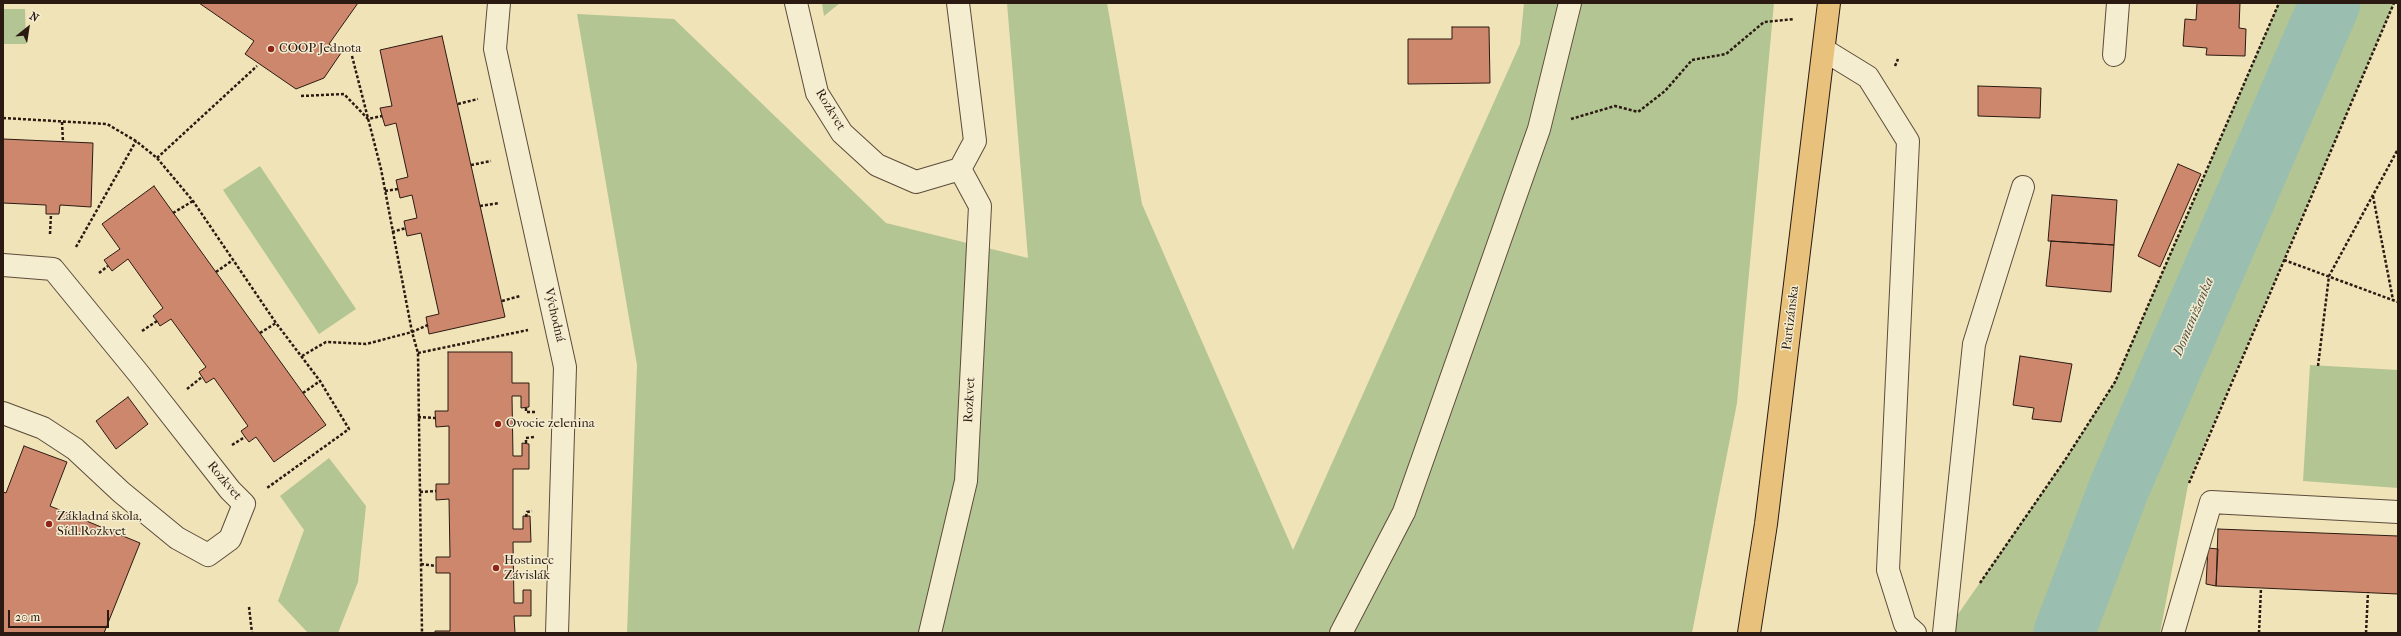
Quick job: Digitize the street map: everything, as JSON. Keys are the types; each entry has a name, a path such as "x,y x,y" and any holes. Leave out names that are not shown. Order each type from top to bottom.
{"main road":[{"name":"Partizánska","path":"1749,633 1766,524 1829,3"}],"street":[{"name":"Východná","path":"499,3 495,49 566,367 557,633"},
{"name":"Rozkvet","path":"796,3 816,92 842,133 877,165 916,182 960,169 980,206 966,481 930,633"},
{"path":"958,3 975,141 960,169"},
{"path":"1341,633 1404,512 1538,129 1570,3"},
{"path":"2114,55 2118,3"},
{"path":"1824,50 1868,78 1908,141 1888,570 1905,624 1915,633"},
{"path":"1944,633 1974,344 2022,187"},
{"name":"Rozkvet","path":"3,265 53,269 139,374 230,490 244,504 230,539 208,555 177,538 121,492 75,449 43,428 3,413"},
{"path":"2173,633 2211,502 2398,512"}],"path":[{"path":"1976,588 2065,460 2114,382 2279,3"},
{"path":"2188,488 2394,3"},
{"path":"1538,129 1615,106 1638,112 1665,91 1692,60 1726,54 1764,22 1794,20"},
{"path":"352,56 385,191 412,332 418,353 422,633"},
{"path":"157,158 257,66"},
{"path":"301,96 344,94 368,119"},
{"path":"458,104 480,99"},
{"path":"368,119 382,116"},
{"path":"3,118 108,124 136,141 157,158 193,201 276,323 320,381 349,429 244,504"},
{"path":"62,122 63,142"},
{"path":"76,247 136,141"},
{"path":"2318,366 2329,276 2398,149"},
{"path":"471,165 495,160"},
{"path":"385,191 398,190"},
{"path":"2373,196 2393,300"},
{"path":"173,213 193,201"},
{"path":"480,206 502,202"},
{"path":"50,234 51,214"},
{"path":"392,232 406,228"},
{"path":"216,272 233,260"},
{"path":"2284,260 2398,302"},
{"path":"99,273 108,266"},
{"path":"502,301 526,294"},
{"path":"142,330 157,321"},
{"path":"260,333 276,323"},
{"path":"302,356 326,342 366,344 412,332 428,325"},
{"path":"418,353 534,329"},
{"path":"186,389 202,377"},
{"path":"303,393 320,381"},
{"path":"526,408 526,412 538,412"},
{"path":"418,417 436,418"},
{"path":"230,446 245,437"},
{"path":"526,443 526,438 538,437"},
{"path":"420,492 436,491"},
{"path":"421,564 436,566"},
{"path":"2259,633 2261,588"},
{"path":"2366,633 2368,592"},
{"path":"249,607 252,633"}],"green space":[{"path":"822,3 840,3 824,16"},
{"path":"1007,3 1107,3 1142,204 1293,550 1520,44 1524,3 1774,3 1737,403 1692,633 627,633 637,365 577,14 674,19 886,223 1028,258"},
{"path":"2279,3 2394,3 2189,480 2160,633 1945,633 2065,460 2115,382"},
{"path":"3,9 25,9 26,44 3,44"},
{"path":"260,166 356,309 319,334 223,190"},
{"path":"2310,365 2398,370 2398,488 2303,481"},
{"path":"329,458 366,506 358,582 338,633 308,633 278,601 304,530 280,496"}],"building":[{"path":"199,3 358,3 329,44 341,53 324,78 296,89 245,54 254,41"},
{"path":"2197,3 2240,3 2239,28 2246,29 2245,56 2206,55 2207,48 2183,46 2185,19 2196,20"},
{"path":"1452,27 1489,27 1490,83 1408,84 1408,39 1452,39"},
{"path":"442,36 505,317 429,334 426,317 439,314 421,233 407,236 404,221 417,218 412,195 400,198 396,180 408,177 396,123 385,126 380,108 392,106 380,50"},
{"path":"1978,86 2041,88 2040,118 1978,116"},
{"path":"3,139 93,143 91,207 60,205 59,214 46,214 46,205 3,203"},
{"path":"2178,164 2201,174 2160,267 2138,256"},
{"path":"154,186 326,425 274,462 256,437 249,442 245,437 241,431 248,426 214,378 206,383 199,372 206,367 171,319 160,326 153,316 163,308 128,259 112,271 104,260 120,249 102,224"},
{"path":"2052,195 2117,200 2114,245 2048,241"},
{"path":"2051,241 2114,245 2111,292 2046,286"},
{"path":"448,352 512,352 512,383 529,383 529,407 521,408 521,396 512,396 513,456 522,456 522,443 529,444 529,469 513,469 513,529 523,529 523,516 530,516 531,542 513,542 514,603 523,603 523,590 531,590 531,616 514,616 515,633 435,633 435,631 450,631 450,573 436,573 436,557 450,557 449,499 436,500 436,484 449,484 449,426 436,427 435,411 448,411"},
{"path":"2020,356 2072,364 2061,422 2032,419 2034,408 2013,405"},
{"path":"128,397 148,424 116,449 96,421"},
{"name":"Základná škola, Sídl.Rozkvet","path":"24,446 67,462 50,506 140,543 104,633 3,633 3,492 6,493"},
{"path":"2218,529 2398,536 2398,594 2216,586"},
{"path":"2208,548 2218,549 2216,586 2206,584"}],"waterway":[{"name":"Domanižanka","path":"2064,633 2119,488 2330,3"}],"place":[{"name":"COOP Jednota","path":"271,49"},
{"name":"Ovocie zelenina","path":"498,424"},
{"name":"Základná škola, Sídl.Rozkvet","path":"49,524"},
{"name":"Hostinec Závislák","path":"496,568"}]}
